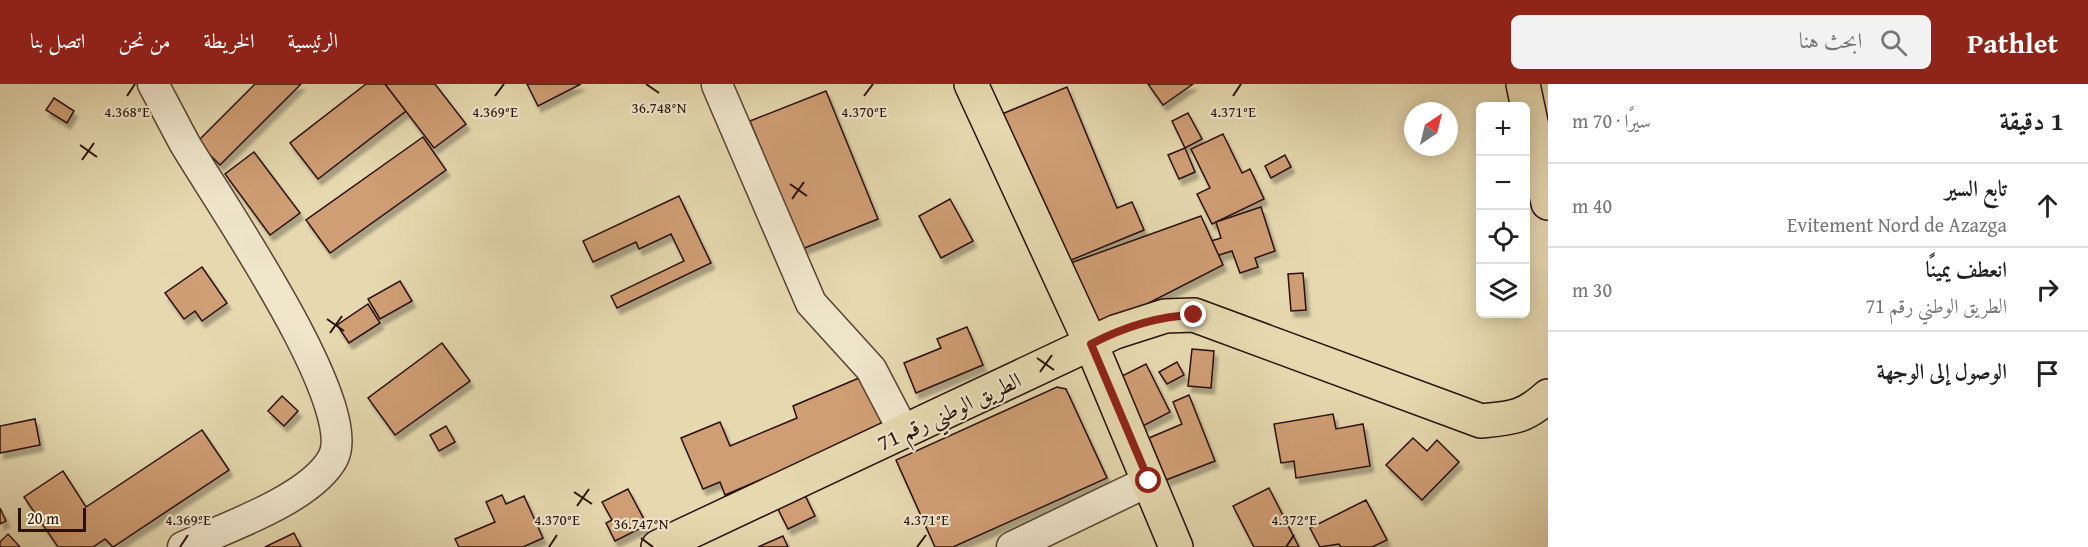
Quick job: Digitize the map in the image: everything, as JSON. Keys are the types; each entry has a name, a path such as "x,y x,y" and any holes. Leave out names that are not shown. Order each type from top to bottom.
{"main road":[{"path":"971,84 1091,344 1176,547"},
{"path":"1523,84 1548,204"},
{"name":"الطريق الوطني رقم 71","path":"658,547 1115,332 1165,316 1194,315 1481,421 1518,417 1534,408 1548,396"}],"street":[{"path":"717,85 811,303 871,369 904,432"},
{"path":"159,86 186,144 261,264 303,342 333,413 339,442 325,470 290,498 183,547"},
{"path":"1012,547 1149,481"}],"building":[{"path":"255,84 301,84 220,165 197,142"},
{"path":"366,84 385,84 406,111 318,179 290,143"},
{"path":"385,84 435,84 466,124 434,148"},
{"path":"527,84 581,84 538,106"},
{"path":"1148,84 1193,84 1163,105"},
{"path":"1067,87 1117,208 1132,202 1144,230 1064,263 1002,114"},
{"path":"826,91 878,219 802,249 750,121"},
{"path":"54,98 74,111 67,123 46,110"},
{"path":"1188,113 1202,139 1185,148 1172,121"},
{"path":"1223,134 1242,173 1250,169 1264,199 1212,224 1197,194 1210,188 1191,149"},
{"path":"423,137 446,170 330,253 306,220"},
{"path":"1185,148 1195,172 1179,179 1168,155"},
{"path":"254,152 300,213 270,235 225,174"},
{"path":"1285,155 1291,167 1271,178 1265,166"},
{"path":"679,196 711,263 617,308 611,296 684,261 671,234 639,249 636,242 593,262 583,241"},
{"path":"950,199 973,241 941,258 919,216"},
{"path":"1261,207 1275,251 1255,258 1258,267 1240,273 1232,251 1216,256 1211,241 1221,238 1216,222"},
{"path":"1201,216 1223,265 1098,329 1065,265"},
{"path":"202,267 227,303 202,321 195,311 184,319 165,293"},
{"path":"1303,273 1306,310 1291,311 1288,274"},
{"path":"400,281 412,301 380,319 368,299"},
{"path":"368,304 380,323 349,343 337,325"},
{"path":"967,327 983,365 916,393 904,363 941,348 937,339"},
{"path":"442,343 470,381 395,435 368,398"},
{"path":"1192,349 1214,351 1211,388 1188,386"},
{"path":"1177,362 1184,375 1167,384 1159,372"},
{"path":"1146,364 1170,412 1133,431 1108,383"},
{"path":"866,375 889,425 725,495 720,482 703,489 681,438 720,422 730,446 797,418 793,406"},
{"path":"1057,387 1066,389 1107,478 953,547 935,547 896,460"},
{"path":"1189,395 1215,461 1166,480 1149,438 1182,424 1173,402"},
{"path":"282,396 298,411 284,426 268,411"},
{"path":"1333,414 1336,429 1363,424 1370,466 1296,478 1294,461 1281,463 1274,424"},
{"path":"35,419 40,445 0,453 0,426"},
{"path":"446,426 455,442 439,451 430,435"},
{"path":"202,430 229,470 113,547 105,539 93,547 58,547 24,497 63,471 86,507"},
{"path":"1413,438 1427,451 1437,440 1459,462 1422,500 1386,465"},
{"path":"1269,488 1299,547 1254,547 1233,506"},
{"path":"628,489 647,525 615,541 606,523 612,520 602,502"},
{"path":"803,491 815,516 788,529 776,505"},
{"path":"502,495 506,504 524,496 543,538 523,547 459,547 455,539 495,522 486,502"},
{"path":"1366,500 1387,540 1372,547 1341,547 1339,544 1320,547 1310,528"},
{"path":"0,508 6,521 0,524"},
{"path":"294,533 301,547 265,547"},
{"path":"8,534 20,547 0,547 0,542"},
{"path":"783,536 788,547 758,547"}],"route":[{"path":"1149,481 1091,344 1115,332 1165,316 1194,315"}]}
